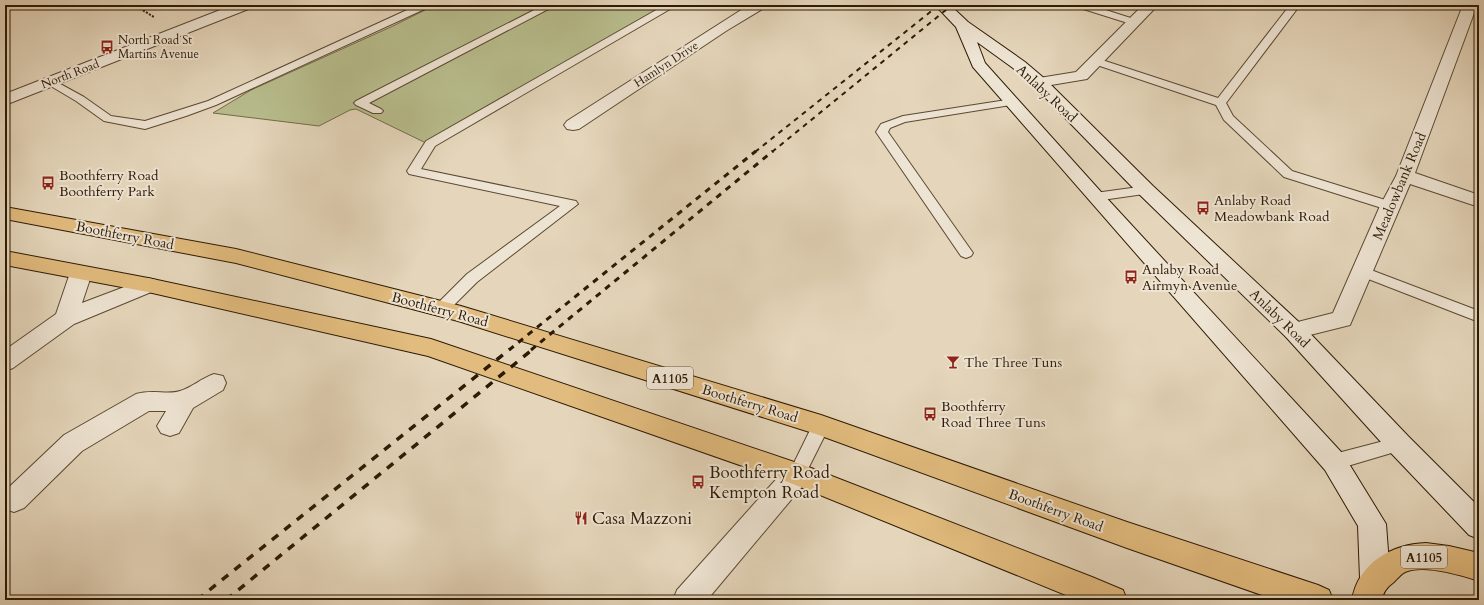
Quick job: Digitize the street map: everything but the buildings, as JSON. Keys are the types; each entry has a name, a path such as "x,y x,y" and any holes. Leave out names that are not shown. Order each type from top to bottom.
{"main road":[{"name":"Boothferry Road","path":"5,213 236,256 441,308 820,425 1127,535 1318,600"},
{"path":"5,258 148,285 431,348 797,474 1112,600"},
{"name":"A1105","path":"1371,589 1396,562 1422,556 1459,560 1479,566"}],"street":[{"name":"North Road","path":"5,100 246,5"},
{"name":"Hamlyn Drive","path":"573,125 721,28 759,5"},
{"name":"Anlaby Road","path":"942,5 963,25 1019,65 1039,82 1146,190 1294,331 1399,444 1479,526"},
{"path":"1039,82 1080,76 1151,5"},
{"name":"Meadowbank Road","path":"1294,331 1342,319 1390,206 1405,176 1470,5"},
{"name":"Anlaby Road","path":"963,25 978,64 1095,197 1334,462 1372,524 1371,589"},
{"path":"1405,176 1479,201"},
{"path":"66,318 81,272"},
{"path":"5,362 66,318 148,285"},
{"path":"170,426 184,401 214,383"},
{"path":"8,501 73,443 138,404 145,401 184,401"},
{"path":"688,600 797,474"}],"lane":[{"path":"48,82 80,99 108,119 145,125 212,103 426,5"},
{"path":"377,111 360,103 551,5"},
{"path":"441,308 472,278 571,204 413,170 430,144 672,5"},
{"path":"1080,5 1134,22"},
{"path":"1220,103 1295,5"},
{"path":"1095,61 1220,103 1228,118 1288,174 1390,206"},
{"path":"966,253 882,132 885,126 903,119 1013,102"},
{"path":"1095,197 1146,190"},
{"path":"1363,272 1479,317"},
{"path":"797,474 820,425"},
{"path":"1334,462 1399,444"}],"green space":[{"path":"435,5 667,5 426,143 356,109 350,110 319,126 213,113 251,90 393,26"}],"railway":[{"path":"755,152 939,5"},
{"path":"772,152 952,5"},
{"path":"509,350 756,151"},
{"path":"531,350 773,151"},
{"path":"197,600 510,349"},
{"path":"226,600 533,349"}],"place":[{"name":"North Road St Martins Avenue","path":"107,47"},
{"name":"Boothferry Road Boothferry Park","path":"48,183"},
{"name":"Anlaby Road Meadowbank Road","path":"1203,208"},
{"name":"Anlaby Road Airmyn Avenue","path":"1131,277"},
{"name":"The Three Tuns","path":"953,362"},
{"name":"Boothferry Road Three Tuns","path":"930,414"},
{"name":"Boothferry Road Kempton Road","path":"698,482"},
{"name":"Casa Mazzoni","path":"581,518"}]}
